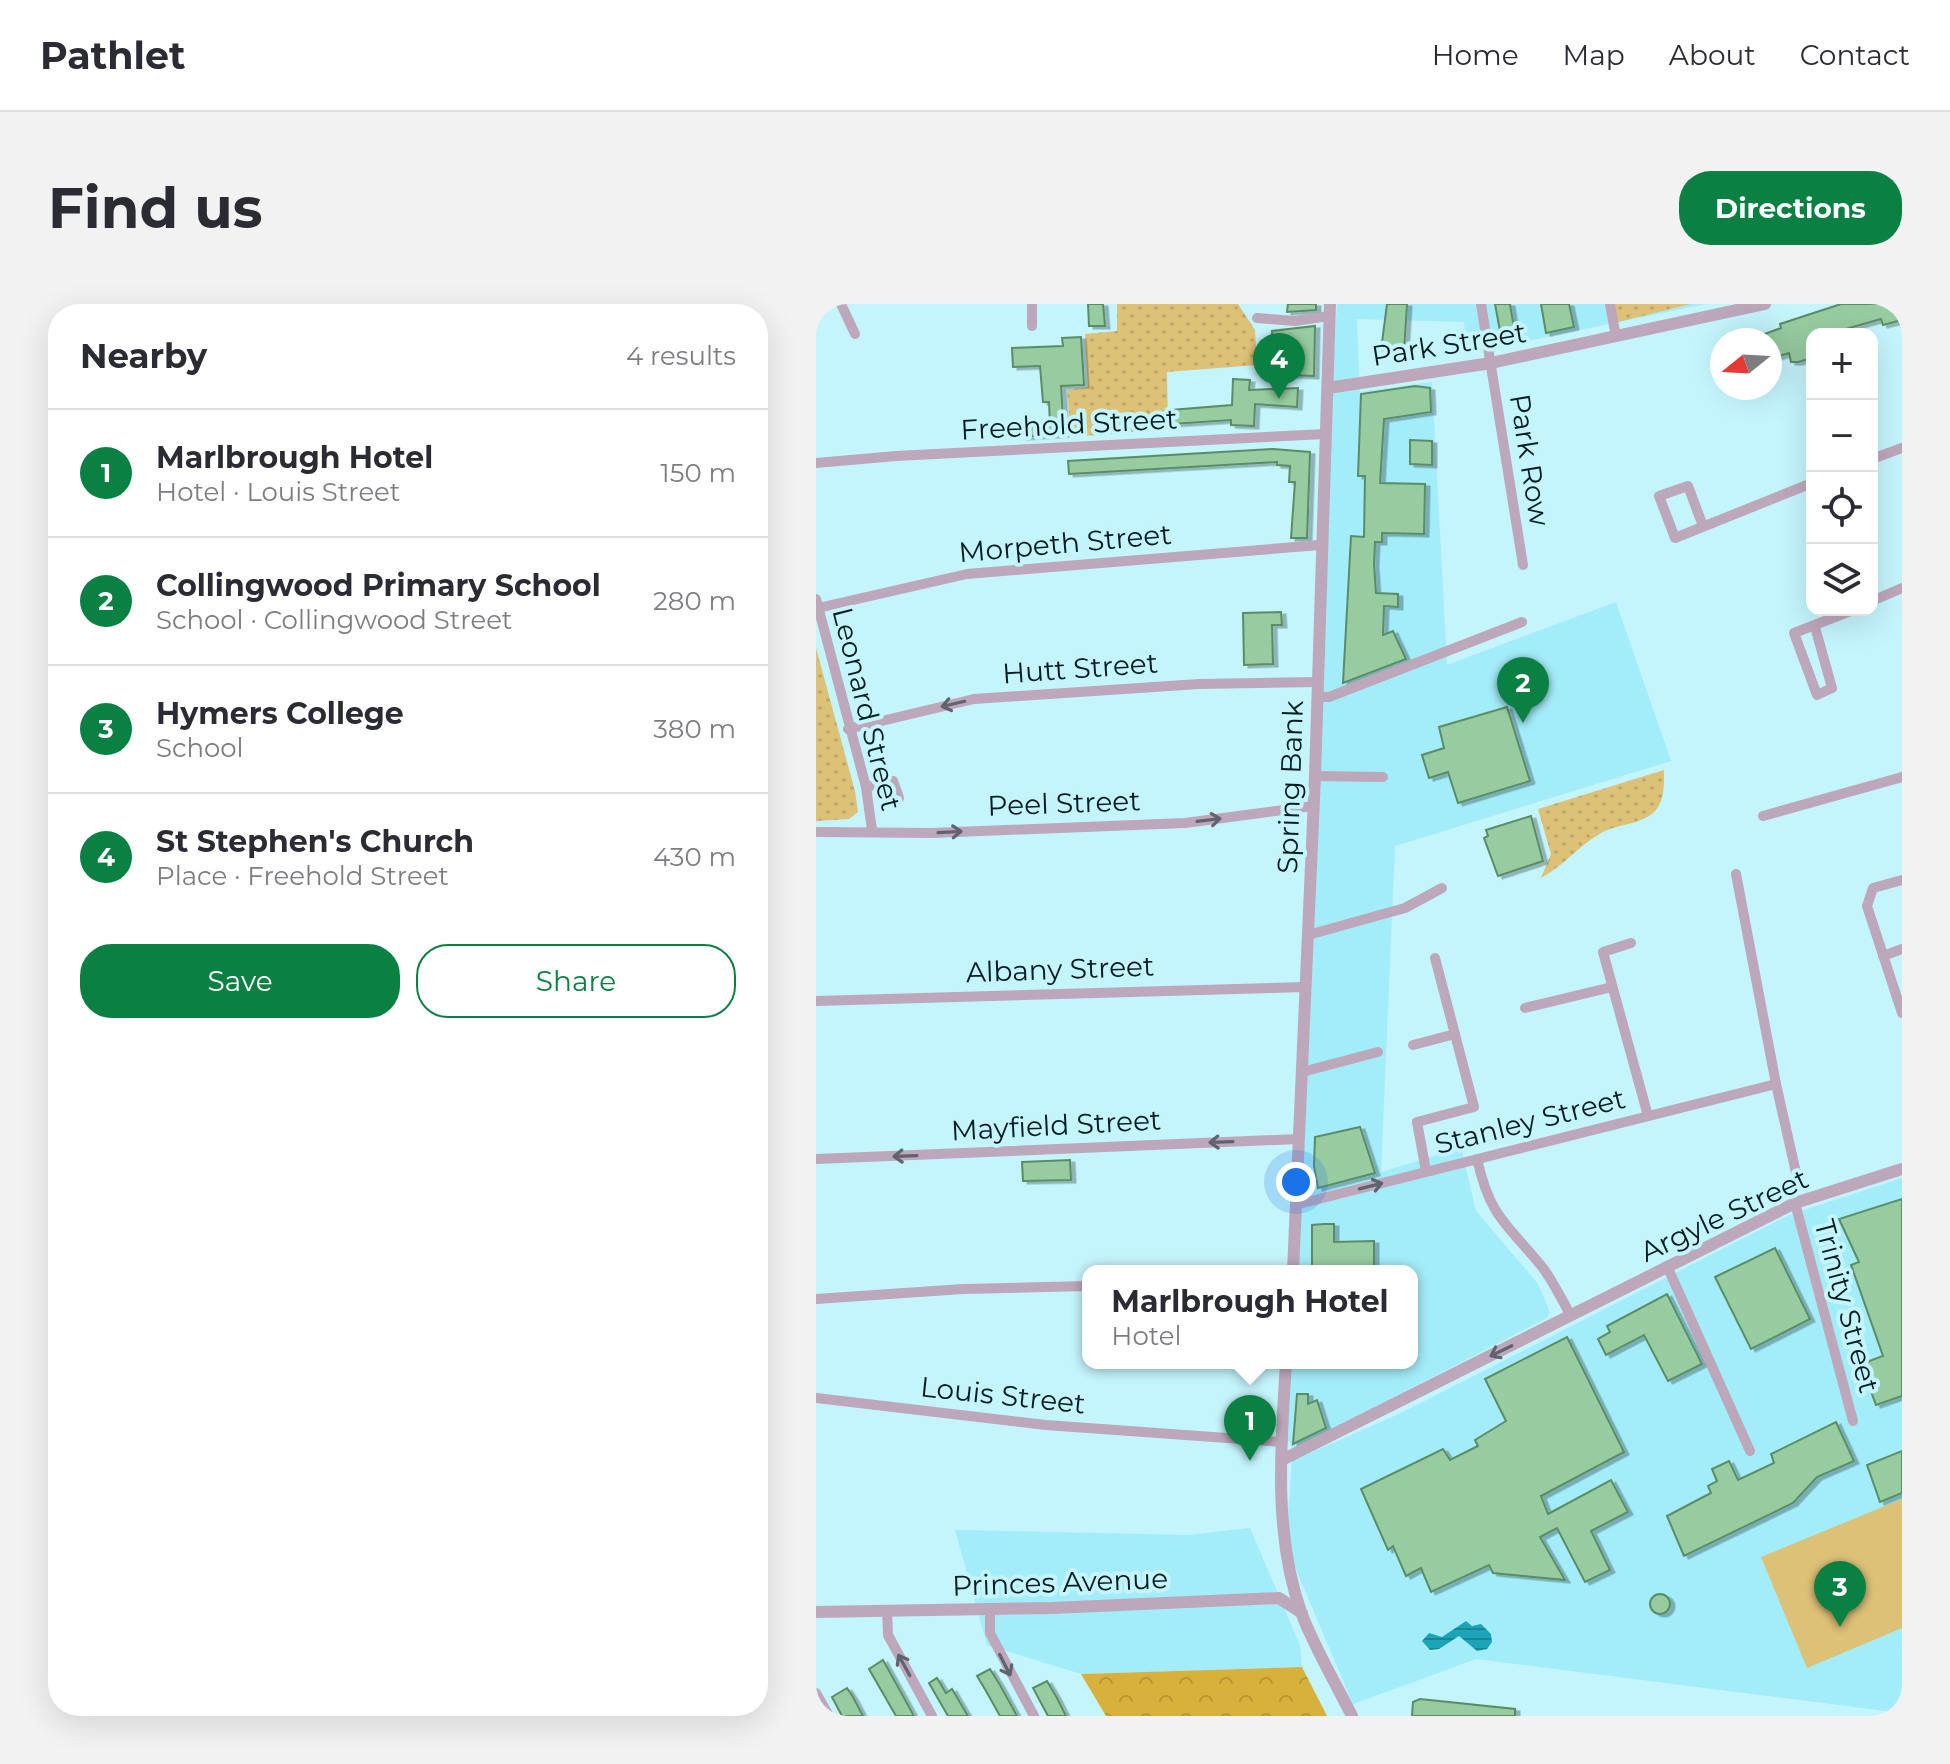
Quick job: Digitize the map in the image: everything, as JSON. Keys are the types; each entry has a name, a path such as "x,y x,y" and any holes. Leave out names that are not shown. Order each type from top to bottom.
{"street":[{"path":"841,304 855,334"},
{"path":"1032,304 1032,326"},
{"name":"Park Row","path":"1481,304 1523,565"},
{"path":"1610,304 1616,337"},
{"name":"Park Street","path":"1328,388 1491,363 1765,304"},
{"path":"1257,318 1295,321 1329,310"},
{"name":"Spring Bank","path":"1293,1265 1315,776 1329,310"},
{"name":"Freehold Street","path":"816,463 881,456 1325,434"},
{"path":"1878,457 1902,448"},
{"path":"1703,526 1688,486 1659,496 1675,538 1806,485"},
{"name":"Morpeth Street","path":"817,604 967,574 1320,545"},
{"path":"1878,598 1902,588"},
{"name":"Leonard Street","path":"817,604 866,787 872,830"},
{"path":"1815,627 1832,688 1817,695 1794,633 1840,616"},
{"path":"1317,697 1343,692 1522,622"},
{"name":"Hutt Street","path":"848,729 974,699 1226,683 1318,682"},
{"path":"1315,776 1383,777"},
{"path":"1763,816 1902,777"},
{"path":"866,787 893,781 899,798"},
{"name":"Peel Street","path":"816,832 872,830 932,833 1185,823 1313,806"},
{"path":"1736,874 1797,1177"},
{"path":"1902,880 1873,888 1867,906 1902,1013"},
{"path":"1308,935 1405,908 1442,888"},
{"path":"1631,943 1603,952 1648,1116"},
{"path":"1883,956 1902,949"},
{"path":"1426,1171 1417,1122 1474,1107 1435,958"},
{"name":"Albany Street","path":"816,1001 1305,987"},
{"path":"1525,1008 1612,987"},
{"path":"1413,1045 1455,1034"},
{"path":"1302,1072 1378,1052"},
{"name":"Stanley Street","path":"1295,1205 1776,1084"},
{"name":"Mayfield Street","path":"816,1159 1299,1139"},
{"path":"1477,1159 1484,1188 1498,1219 1543,1269 1571,1316"},
{"name":"Argyle Street","path":"1282,1460 1795,1203 1902,1169"},
{"name":"Trinity Street","path":"1795,1203 1853,1421"},
{"path":"1667,1266 1750,1451"},
{"path":"816,1299 963,1289 1082,1286"},
{"path":"1286,1369 1281,1442 1285,1549 1302,1613 1352,1716"},
{"name":"Louis Street","path":"816,1398 1046,1425 1281,1442"},
{"path":"1290,1573 1287,1593 1279,1598 1302,1613"},
{"name":"Princes Avenue","path":"816,1612 990,1610 1279,1598"},
{"path":"887,1610 888,1635 932,1716"},
{"path":"990,1610 990,1633 1034,1716"},
{"path":"816,1693 829,1716"}],"shaded area":[{"path":"1117,304 1238,304 1255,330 1257,365 1167,372 1168,429 1071,437 1067,390 1088,387 1085,334 1117,331"},
{"path":"1337,304 1705,304 1499,347 1496,336 1466,342 1464,322 1357,319 1360,392 1432,382 1447,665 1616,602 1671,761 1395,846 1381,1172 1461,1148 1476,1211 1538,1284 1550,1312 1547,1318 1293,1449 1287,1438 1292,1369 1418,1369 1418,1265 1298,1265 1314,940 1323,527"},
{"path":"1614,304 1691,304 1618,322"},
{"path":"816,648 855,791 858,812 849,819 816,821"},
{"path":"1664,770 1662,798 1654,812 1642,820 1601,833 1541,878 1551,854 1538,809"},
{"path":"1902,1178 1902,1713 1476,1659 1353,1704 1292,1560 1287,1528 1292,1461 1401,1413 1789,1215"},
{"path":"1902,1499 1902,1628 1807,1668 1761,1557"},
{"path":"1250,1528 1300,1645 1302,1667 1081,1674 987,1645 955,1530 1188,1535"},
{"path":"1466,1621 1472,1626 1481,1624 1491,1634 1492,1642 1487,1649 1477,1651 1459,1636 1439,1649 1430,1650 1422,1641 1429,1633 1442,1637"}],"green space":[{"path":"1302,1667 1327,1716 1106,1716 1081,1674"}],"building":[{"path":"1088,304 1103,304 1105,326 1089,326"},
{"path":"1288,304 1316,304 1316,310 1287,312"},
{"path":"1387,304 1407,304 1404,351 1381,350"},
{"path":"1495,304 1510,304 1514,328 1500,331"},
{"path":"1541,304 1569,304 1574,327 1546,333"},
{"path":"1841,304 1902,304 1902,320 1883,325 1881,319 1849,328 1806,328 1806,360 1798,362 1791,362 1789,353 1782,355 1780,324"},
{"path":"1315,326 1314,376 1290,375 1292,354 1271,353 1272,331"},
{"path":"1081,337 1084,385 1061,386 1064,434 1022,437 1021,427 1050,425 1049,402 1043,402 1040,366 1013,367 1012,348 1063,346 1062,338"},
{"path":"1233,379 1250,380 1249,390 1298,388 1297,407 1255,404 1254,426 1231,425 1231,420 1172,424 1171,410 1232,405"},
{"path":"1415,386 1430,388 1431,412 1384,419 1380,483 1425,484 1424,534 1382,533 1382,542 1375,542 1374,564 1376,593 1398,594 1398,607 1384,606 1383,635 1393,631 1406,659 1343,683 1351,536 1364,537 1365,476 1358,476 1361,394"},
{"path":"1410,440 1432,441 1432,465 1410,464"},
{"path":"1273,449 1310,452 1307,538 1291,538 1295,482 1289,482 1290,466 1277,465 1277,462 1069,474 1068,461"},
{"path":"1281,612 1282,625 1272,625 1273,664 1244,665 1243,613"},
{"path":"1507,707 1530,781 1458,803 1448,772 1429,778 1422,755 1444,748 1439,727"},
{"path":"1531,816 1543,861 1498,876 1484,838 1488,836 1486,830"},
{"path":"1360,1127 1375,1173 1318,1188 1314,1166 1315,1137"},
{"path":"1070,1160 1071,1180 1023,1181 1022,1162"},
{"path":"1902,1199 1902,1396 1876,1405 1861,1364 1883,1356 1851,1265 1859,1262 1839,1219"},
{"path":"1334,1224 1334,1242 1374,1241 1374,1265 1312,1265 1312,1225"},
{"path":"1775,1248 1810,1319 1751,1349 1715,1277"},
{"path":"1667,1294 1702,1364 1668,1381 1644,1335 1606,1355 1598,1339 1610,1332 1607,1326"},
{"path":"1567,1337 1624,1452 1541,1496 1548,1514 1611,1480 1628,1512 1591,1531 1610,1570 1585,1582 1557,1528 1540,1537 1565,1580 1493,1573 1489,1565 1431,1592 1421,1568 1406,1576 1393,1546 1388,1550 1361,1489 1443,1449 1450,1460 1478,1446 1475,1440 1506,1421 1485,1379"},
{"path":"1297,1394 1308,1394 1308,1404 1317,1400 1326,1428 1293,1444"},
{"path":"1836,1422 1854,1461 1817,1477 1793,1503 1684,1556 1667,1516 1711,1493 1708,1486 1717,1481 1712,1469 1729,1461 1738,1480 1774,1463 1771,1454"},
{"path":"1902,1451 1902,1493 1880,1502 1867,1465"},
{"path":"1660,1594 1667,1597 1670,1604 1667,1611 1660,1614 1653,1611 1650,1604 1653,1597"},
{"path":"883,1660 914,1716 896,1716 869,1669"},
{"path":"990,1669 1017,1716 1000,1716 977,1676"},
{"path":"937,1678 946,1693 952,1689 968,1716 948,1716 929,1683"},
{"path":"1047,1681 1066,1716 1048,1716 1033,1688"},
{"path":"847,1688 863,1716 842,1716 832,1697"},
{"path":"1420,1699 1515,1709 1515,1716 1412,1716 1413,1702"}],"place":[{"name":"St Stephen's Church","path":"1279,399"},
{"name":"Collingwood Primary School","path":"1523,723"},
{"name":"Marlbrough Hotel","path":"1250,1461"},
{"name":"Hymers College","path":"1840,1627"}]}
